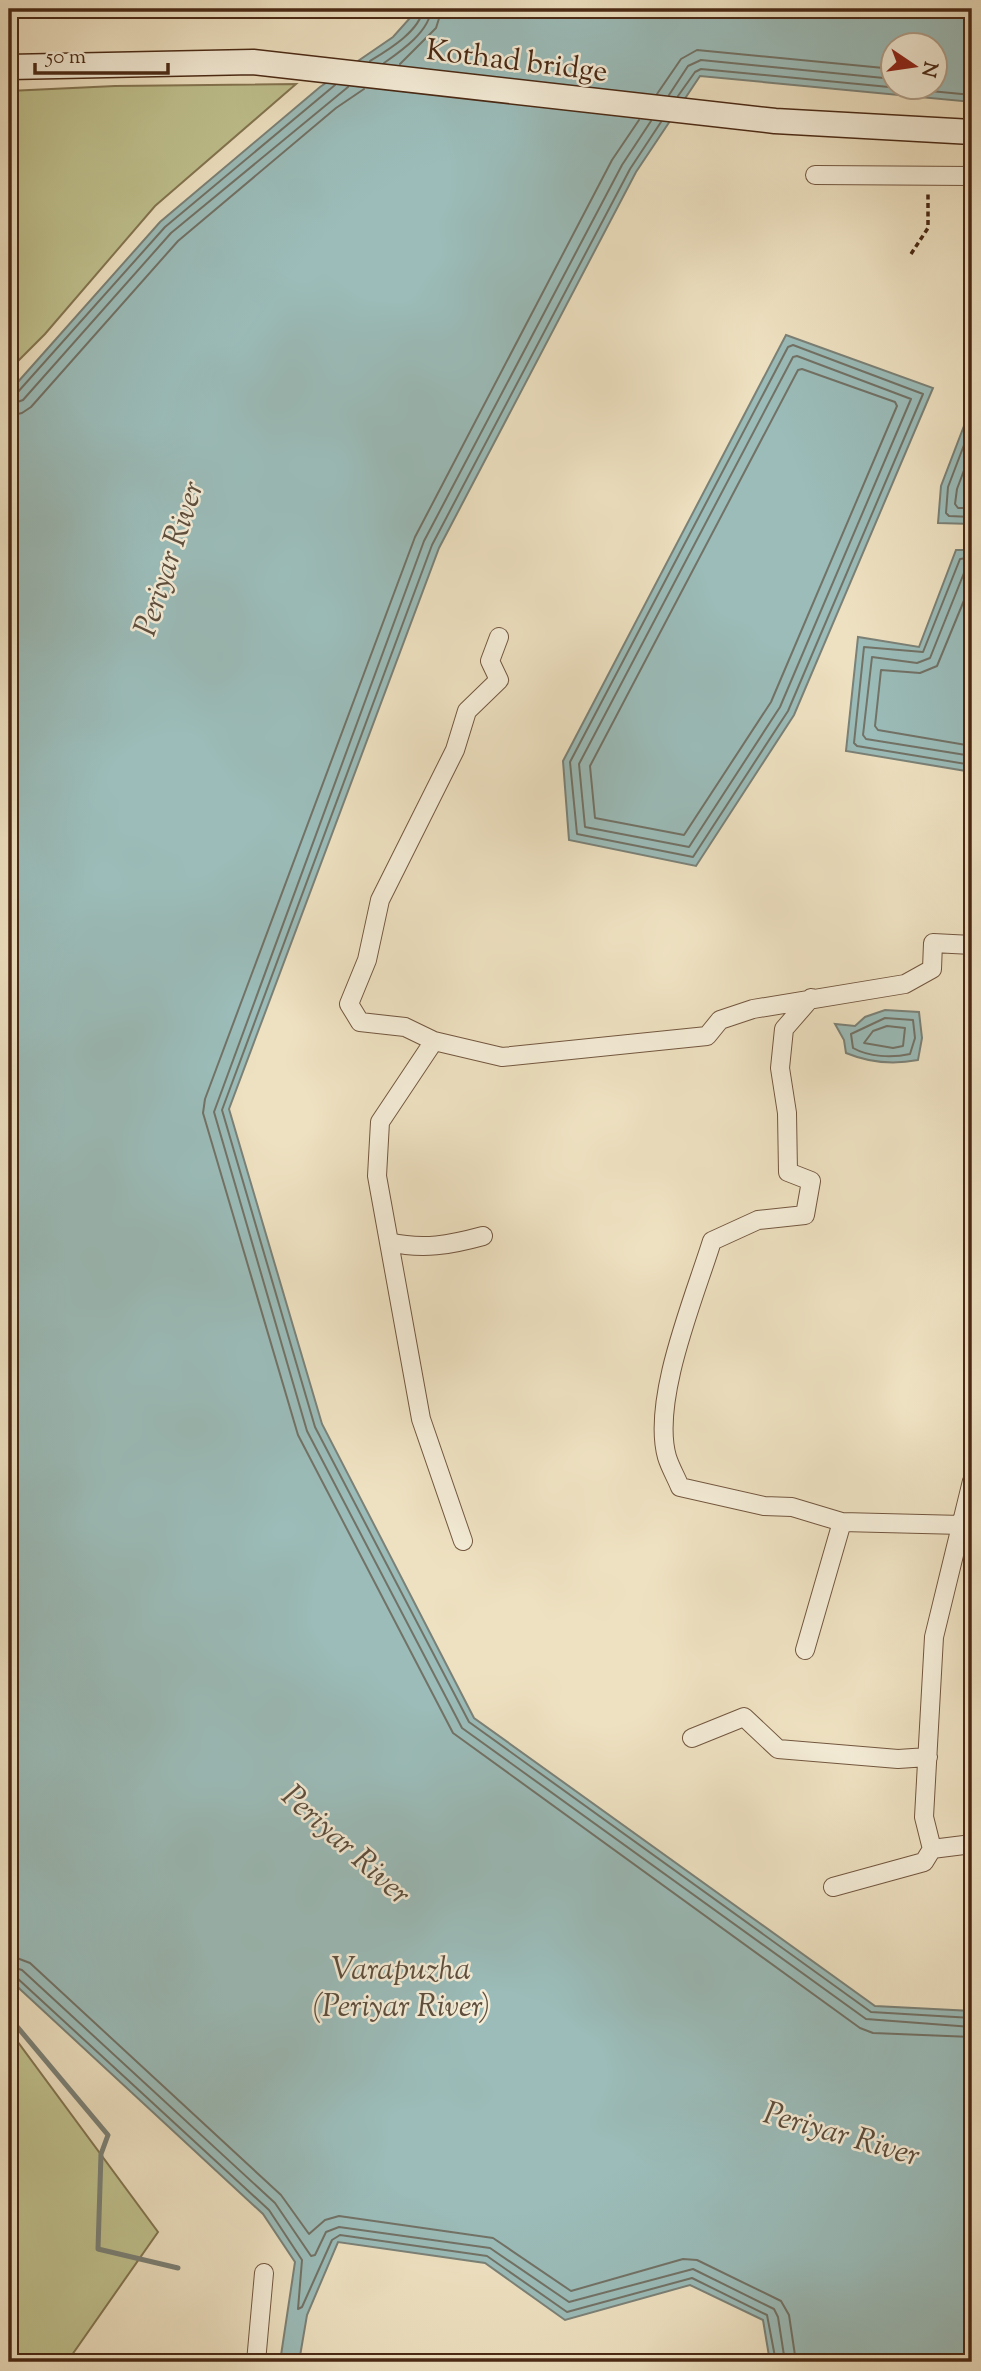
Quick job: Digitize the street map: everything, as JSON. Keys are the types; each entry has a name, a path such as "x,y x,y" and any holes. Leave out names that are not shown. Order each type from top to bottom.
{"main road":[{"name":"Kothad bridge","path":"9,67 253,62 775,121 945,133 972,132"}],"street":[{"path":"815,174 972,176"},
{"path":"499,637 490,661 499,680 467,711 454,750 380,900 367,960 349,1004 360,1022 405,1027 434,1041 502,1056 707,1036 720,1020 753,1009 905,984 932,969 933,943 972,946"},
{"path":"811,998 784,1029 780,1068 787,1113 788,1172 811,1181 805,1215 758,1220 712,1241 681,1328 665,1412 666,1455 680,1487 764,1506 792,1507 842,1522 961,1525"},
{"path":"434,1041 380,1122 377,1176 421,1419 463,1541"},
{"path":"389,1242 415,1248 447,1246 483,1237"},
{"path":"833,1887 924,1862 932,1849 924,1817 934,1637 972,1481"},
{"path":"805,1650 842,1522"},
{"path":"692,1738 744,1717 778,1749 898,1759 928,1757"},
{"path":"932,1849 972,1844"},
{"path":"256,2362 264,2273"}],"path":[{"path":"911,254 928,228 928,175"}],"green space":[{"path":"296,84 155,206 45,334 9,370 9,91 115,86"},
{"path":"9,2030 158,2232 67,2362 9,2362"}],"water":[{"name":"Varapuzha (Periyar River)","path":"418,9 972,9 972,102 950,100 950,32 880,32 880,93 700,76 636,172 439,548 229,1109 322,1424 474,1718 875,2006 972,2011 972,2362 770,2362 763,2320 690,2285 565,2320 485,2263 338,2242 307,2315 299,2362 280,2362 295,2262 263,2214 9,1979 9,392 160,222 320,87 393,37"},
{"path":"786,335 933,388 794,715 696,866 569,840 563,761"},
{"path":"972,405 972,524 938,523 941,486"},
{"path":"956,550 972,550 972,772 846,751 858,637 919,647"},
{"path":"885,1010 919,1012 922,1038 918,1060 881,1062 846,1053 844,1040 835,1024 855,1026 865,1017"}],"waterway":[{"path":"9,2017 108,2135 101,2154 98,2249 178,2268"}],"water label":[{"name":"Periyar River","path":"168,558"},
{"name":"Periyar River","path":"347,1844"},
{"name":"Periyar River","path":"842,2133"}]}
